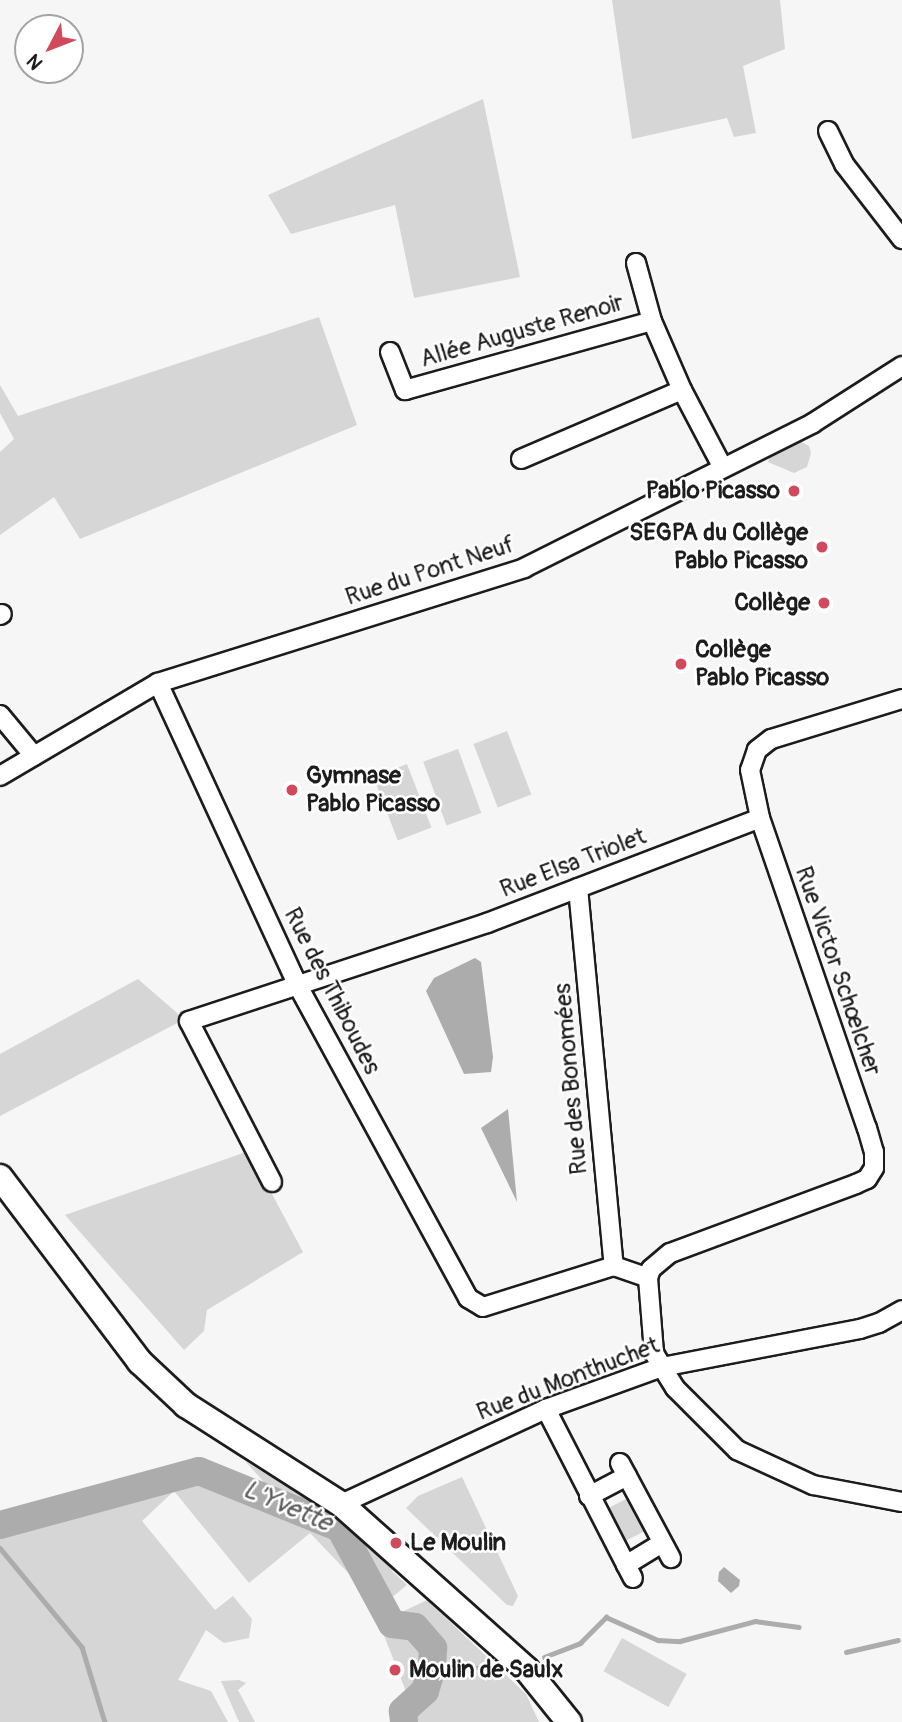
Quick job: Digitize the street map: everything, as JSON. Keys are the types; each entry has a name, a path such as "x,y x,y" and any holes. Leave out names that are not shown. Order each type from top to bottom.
{"main road":[{"path":"0,1177 140,1362 186,1405 341,1504 527,1670 569,1722"}],"street":[{"path":"828,131 844,164 902,239"},
{"path":"636,263 652,321 682,390 723,468"},
{"name":"Allée Auguste Renoir","path":"390,352 405,390 652,321"},
{"name":"Rue du Pont Neuf","path":"0,776 158,683 508,575 831,414 902,366"},
{"path":"521,459 682,390"},
{"name":"Rue des Thiboudes","path":"158,683 297,984 468,1298 483,1307 614,1266"},
{"path":"760,818 750,770 757,750 771,739 902,699"},
{"path":"0,715 33,757"},
{"name":"Rue Elsa Triolet","path":"272,1182 189,1021 487,923 760,818"},
{"name":"Rue Victor Schœlcher","path":"648,1278 651,1269 670,1253 856,1184 867,1179 874,1168 874,1153 867,1128 760,818"},
{"name":"Rue des Bonomées","path":"578,888 614,1266"},
{"path":"614,1266 648,1278 654,1353 675,1388 737,1450 813,1485 902,1502"},
{"name":"Rue du Monthuchet","path":"341,1504 546,1409 662,1367 860,1329 879,1323 902,1310"},
{"path":"546,1409 589,1496 629,1571 666,1551 624,1469 589,1496"}],"shaded area":[{"path":"612,0 780,0 785,49 743,66 756,133 734,137 727,118 632,139"},
{"path":"483,99 520,277 414,298 395,205 291,234 268,195"},
{"path":"319,317 357,425 80,539 54,497 0,535 0,452 14,439 0,413 0,385 18,416"},
{"path":"796,439 809,446 811,453 807,467 794,473 768,462 771,452"},
{"path":"507,731 531,794 498,807 473,744"},
{"path":"458,749 481,813 446,826 423,762"},
{"path":"407,764 431,827 398,840 373,777"},
{"path":"475,958 481,962 493,1057 491,1072 464,1074 426,991 434,978"},
{"path":"138,979 177,1013 181,1021 0,1116 0,1054"},
{"path":"508,1109 517,1202 481,1128"},
{"path":"249,1151 303,1252 207,1310 204,1331 184,1350 65,1215"},
{"path":"245,1461 344,1521 395,1568 392,1571 407,1585 374,1612 355,1580 310,1533 249,1583 174,1491 142,1521 215,1610 233,1596 252,1619 249,1638 224,1643 206,1630 178,1680 211,1691 228,1722 0,1722 0,1517 72,1495 175,1472 264,1482"},
{"path":"462,1477 518,1596 513,1606 507,1605 406,1508 418,1496"},
{"path":"630,1497 647,1530 626,1540 610,1507"},
{"path":"724,1567 740,1580 739,1586 731,1593 718,1581 719,1572"},
{"path":"427,1600 526,1694 539,1722 411,1722 407,1694 379,1623"},
{"path":"622,1638 687,1674 668,1707 604,1671"},
{"path":"239,1680 246,1683 238,1690 255,1722 239,1722 221,1681"}],"waterway":[{"name":"L'Yvette","path":"0,1525 199,1471 340,1528 392,1624 415,1627 433,1648 432,1668 425,1691 403,1711 404,1722"},
{"path":"0,1548 82,1647 105,1722"},
{"path":"544,1657 580,1643 606,1617 658,1640 680,1641 755,1621 799,1627"},
{"path":"846,1652 898,1640"},
{"path":"432,1668 498,1668"}],"place":[{"name":"Pablo Picasso","path":"794,491"},
{"name":"SEGPA du Collège Pablo Picasso","path":"822,547"},
{"name":"Collège","path":"824,603"},
{"name":"Collège Pablo Picasso","path":"681,664"},
{"name":"Gymnase Pablo Picasso","path":"292,790"},
{"name":"Le Moulin","path":"396,1543"},
{"name":"Moulin de Saulx","path":"395,1670"}]}
